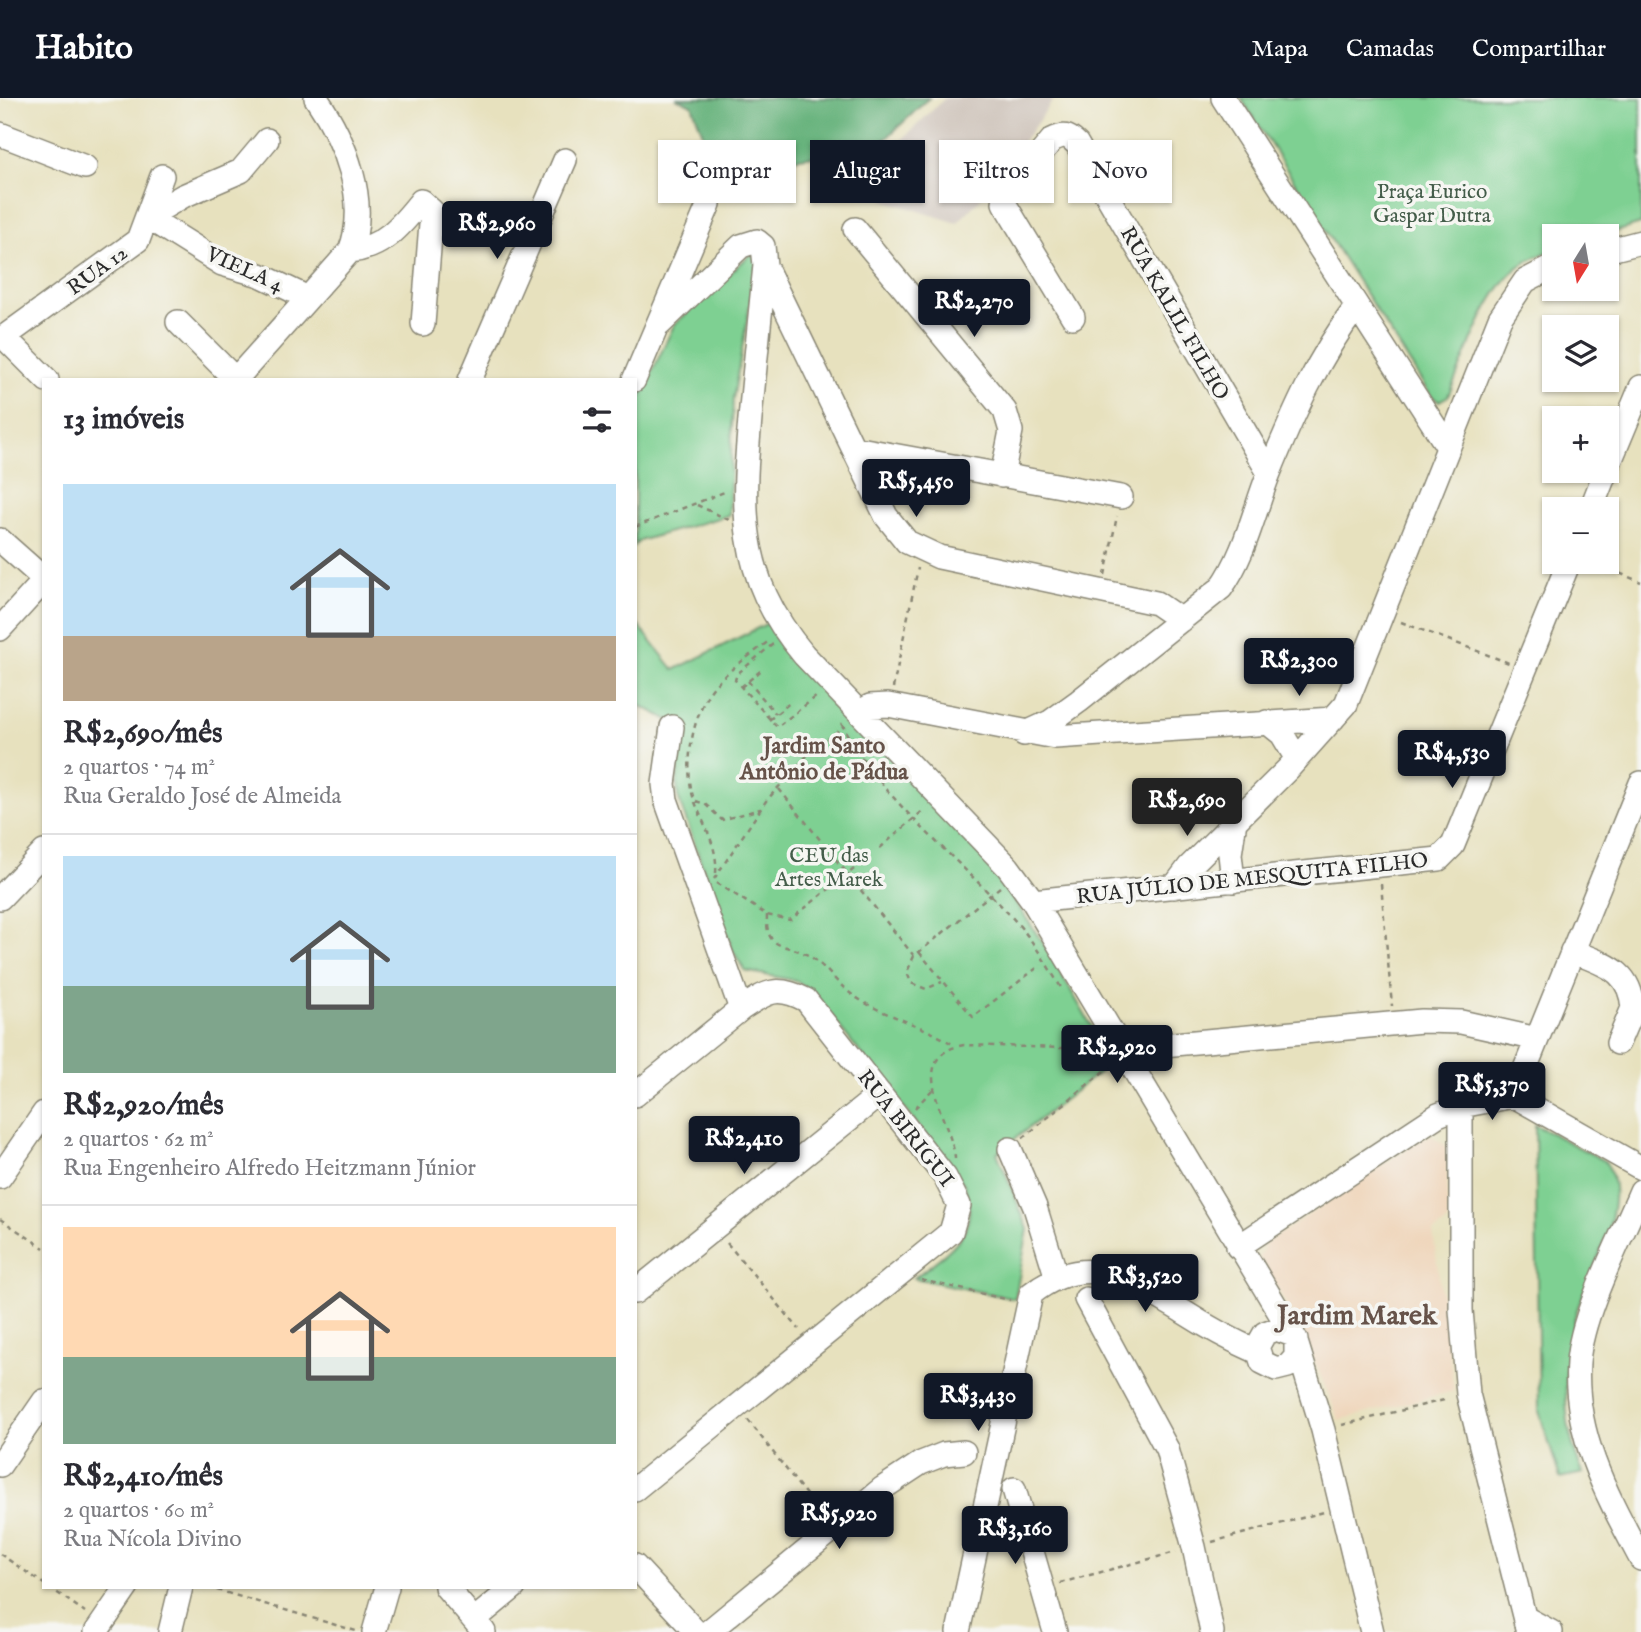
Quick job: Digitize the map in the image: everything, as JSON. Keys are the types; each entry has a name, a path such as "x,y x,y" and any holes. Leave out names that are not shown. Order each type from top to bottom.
{"street":[{"path":"237,378 349,251 358,231 357,194 338,139 316,98"},
{"path":"1223,98 1448,447"},
{"path":"0,134 85,167"},
{"name":"RUA KALIL FILHO","path":"1073,317 1004,203 1005,195 1052,140 1062,135 1069,136 1077,144 1269,473"},
{"path":"147,217 183,196 241,171 267,140"},
{"path":"471,378 565,160"},
{"name":"RUA 12","path":"2,337 138,240 162,176"},
{"path":"349,251 367,249 387,239 421,201 432,211 423,324"},
{"path":"635,378 709,204"},
{"name":"VIELA 4","path":"147,217 222,264 260,275 308,298"},
{"path":"855,229 1005,411 1011,431 1002,476"},
{"path":"660,324 741,246 757,242 763,246 765,265 744,483 746,528 755,570 778,621 848,720 888,740 1015,876 1034,901 1112,1057 1271,1297 1275,1341 1312,1389 1373,1632"},
{"path":"1619,248 1641,242"},
{"path":"765,265 893,526 921,551 1156,603 1181,620"},
{"path":"1174,887 1189,867 1297,759 1346,704 1510,299 1525,281 1542,272"},
{"path":"1024,734 1050,722 1079,701 1209,600 1230,575 1269,473 1319,360 1357,306"},
{"path":"178,322 233,378"},
{"path":"2,337 45,378"},
{"path":"1619,440 1641,387"},
{"path":"854,448 1121,497"},
{"path":"0,540 42,578"},
{"name":"RUA JÚLIO DE MESQUITA FILHO","path":"1034,901 1430,861 1448,853 1564,574"},
{"path":"0,629 42,582"},
{"path":"1079,701 1093,725 1105,734"},
{"path":"848,720 870,706 890,705 1024,734 1065,738 1333,719"},
{"path":"888,740 906,720 924,713"},
{"path":"1267,722 1282,734 1297,759"},
{"path":"672,727 664,784 666,800 709,879 741,1009"},
{"path":"1514,1096 1572,951 1636,809 1641,783"},
{"path":"1233,881 1230,843 1235,821"},
{"path":"0,898 42,854"},
{"path":"1572,951 1612,968 1625,978 1632,991 1637,1010 1618,1043"},
{"name":"RUA BIRIGUI","path":"637,1093 741,1009 774,990 786,991 806,1000 945,1177 960,1206 951,1232 637,1487"},
{"path":"1112,1057 1394,1023 1461,1022 1537,1039"},
{"path":"1238,1247 1416,1127 1461,1106 1514,1096 1641,1168"},
{"path":"1461,1106 1461,1310 1468,1394 1527,1625 1551,1632"},
{"path":"637,1290 715,1228 891,1108"},
{"path":"0,1177 42,1116"},
{"path":"1010,1149 1035,1207 1057,1278"},
{"path":"1640,1554 1600,1481 1587,1446 1578,1362 1587,1320 1641,1191"},
{"path":"958,1632 1031,1294 1057,1278 1072,1273 1097,1271 1117,1275 1134,1282 1222,1336 1275,1341 1293,1362 1276,1369"},
{"path":"1086,1299 1167,1449 1194,1547 1212,1632"},
{"path":"1275,1341 1262,1362 1312,1389"},
{"path":"0,1465 42,1404"},
{"path":"998,1441 1012,1480 1055,1632"},
{"path":"708,1632 832,1528 921,1463 944,1454 964,1452"},
{"path":"637,1568 696,1632"},
{"path":"99,1628 126,1589"},
{"path":"170,1632 181,1589"},
{"path":"374,1632 386,1589"},
{"path":"448,1589 479,1626 512,1589"}],"path":[{"path":"637,526 697,505 744,483"},
{"path":"1102,592 1121,497"},
{"path":"697,505 746,528"},
{"path":"890,705 921,551"},
{"path":"1619,573 1641,582"},
{"path":"1384,615 1525,669"},
{"path":"771,632 771,642 780,653"},
{"path":"771,642 737,674 736,681 769,720 776,727 782,726 817,696"},
{"path":"709,879 715,848 694,800 688,773 704,702 717,683 771,642"},
{"path":"741,687 764,668"},
{"path":"748,681 776,714"},
{"path":"810,689 826,705"},
{"path":"769,720 792,701"},
{"path":"709,879 739,844 760,809 814,749 848,720 881,782 1020,926 1065,995"},
{"path":"779,789 914,956"},
{"path":"694,800 705,804 722,820 760,809"},
{"path":"880,848 927,808"},
{"path":"1379,866 1394,1023"},
{"path":"709,879 767,915 790,920 854,869"},
{"path":"943,982 926,989 911,983 907,972 914,956 1015,876"},
{"path":"767,915 766,930 776,943 810,956 855,997 919,1024 955,1046 1063,1048 1112,1057"},
{"path":"919,952 973,1017 1038,967"},
{"path":"1063,1048 1085,1027 1078,1016"},
{"path":"945,1177 954,1164 955,1150 941,1120 934,1088 938,1062 955,1046"},
{"path":"1010,1149 1112,1057"},
{"path":"891,1108 902,1104 909,1113 934,1088"},
{"path":"891,1108 922,1104 934,1088"},
{"path":"0,1219 42,1247"},
{"path":"715,1228 812,1345"},
{"path":"900,1275 1027,1304"},
{"path":"1333,1427 1468,1394"},
{"path":"737,1407 832,1528"},
{"path":"1044,1588 1340,1508"},
{"path":"0,1554 42,1583"},
{"path":"51,1589 99,1628"},
{"path":"214,1589 359,1632"}],"shaded area":[{"path":"945,98 1055,98 1024,140 939,140 939,203 976,203 957,223 894,203 925,203 925,140 902,140"},
{"path":"1432,1136 1447,1147 1448,1222 1433,1232 1454,1391 1339,1420 1302,1331 1259,1257 1265,1244 1420,1140"}],"green space":[{"path":"676,98 929,98 884,140 810,140 810,157 796,158 796,140 705,140 692,105"},
{"name":"Praça Eurico Gaspar Dutra","path":"1241,98 1641,98 1641,224 1619,231 1619,224 1542,224 1542,254 1515,270 1494,296 1448,396 1439,401 1431,396"},
{"path":"752,253 757,264 733,399 729,515 637,543 637,405 674,325"},
{"name":"CEU das Artes Marek","path":"768,623 992,868 1047,949 1112,1062 997,1153 1028,1229 1015,1299 914,1278 950,1249 965,1228 969,1216 969,1201 964,1184 813,993 797,981 745,971 732,949 678,797 677,779 683,727 637,704 637,624 674,670"},
{"path":"1535,1125 1605,1161 1613,1178 1611,1219 1574,1320 1568,1358 1568,1417 1576,1455 1583,1473 1560,1478 1539,1411"}],"district":[{"name":"Jardim Santo Antônio de Pádua","path":"824,758"},
{"name":"Jardim Marek","path":"1357,1314"}]}
